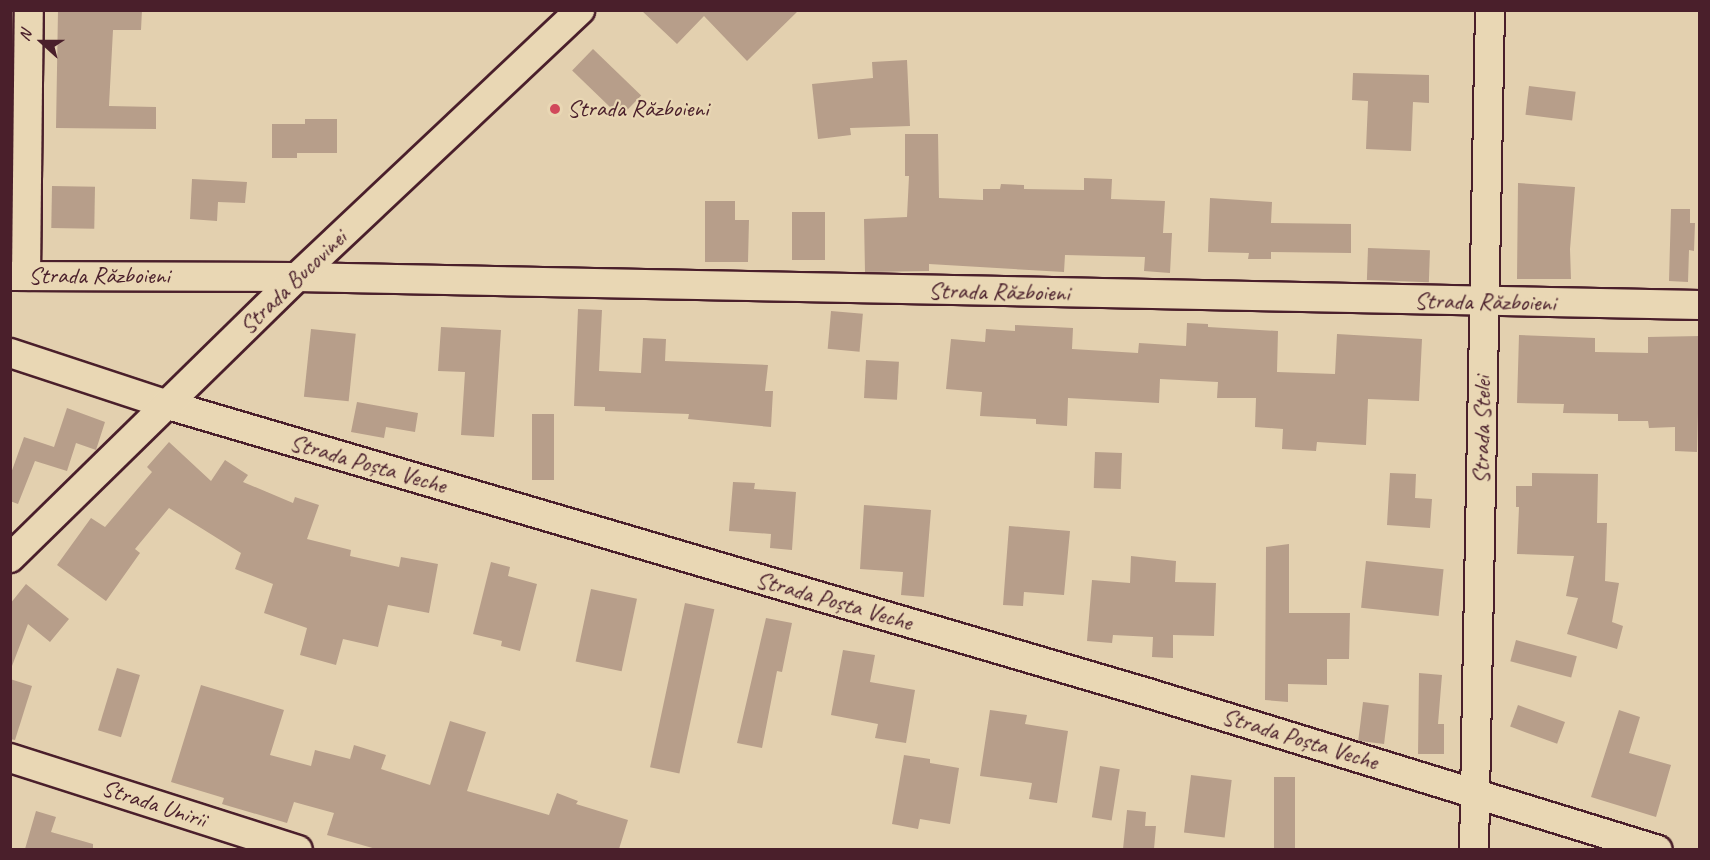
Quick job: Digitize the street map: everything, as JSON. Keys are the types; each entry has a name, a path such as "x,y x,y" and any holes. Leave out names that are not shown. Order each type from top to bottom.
{"street":[{"path":"19,276 28,10"},
{"name":"Strada Bucovinei","path":"10,558 297,277 580,10"},
{"name":"Strada Stelei","path":"1474,849 1490,10"},
{"name":"Strada Războieni","path":"19,276 297,277 1700,305"},
{"name":"Strada Poșta Veche","path":"10,353 168,405 1474,792 1658,849"},
{"name":"Strada Unirii","path":"10,758 298,849"}],"building":[{"path":"58,10 142,10 141,30 113,30 109,106 156,107 156,129 56,128"},
{"path":"641,10 799,10 747,61 704,16 677,44"},
{"path":"593,49 641,96 620,117 572,71"},
{"path":"907,60 910,126 850,128 851,135 818,139 812,84 873,78 872,62"},
{"path":"1353,73 1429,75 1429,103 1413,102 1411,151 1366,149 1368,101 1352,100"},
{"path":"1529,86 1576,92 1572,121 1525,115"},
{"path":"305,119 337,119 337,153 297,153 297,158 272,158 272,124 305,124"},
{"path":"905,134 938,134 939,198 983,200 983,189 1000,189 1001,184 1024,185 1024,189 1084,190 1084,178 1112,179 1111,199 1165,201 1163,233 1172,233 1170,273 1144,271 1145,257 1065,255 1064,272 929,264 929,271 865,272 864,219 907,217 909,176 905,176"},
{"path":"192,179 247,182 245,203 218,202 217,221 190,219"},
{"path":"1518,183 1575,187 1570,249 1571,279 1517,279"},
{"path":"52,186 95,187 94,229 51,228"},
{"path":"1210,198 1272,202 1271,223 1351,224 1351,253 1271,252 1271,259 1248,259 1249,253 1208,252"},
{"path":"705,201 735,201 735,220 749,220 748,262 705,262"},
{"path":"1671,209 1690,209 1690,223 1695,223 1694,251 1689,250 1688,282 1669,281"},
{"path":"792,212 825,212 825,260 792,260"},
{"path":"1368,248 1430,250 1429,282 1367,280"},
{"path":"578,309 602,310 599,371 641,373 643,338 666,339 665,361 768,365 765,391 773,391 771,427 688,419 689,414 605,411 605,407 574,406"},
{"path":"831,311 863,314 860,352 828,349"},
{"path":"1187,323 1208,324 1208,327 1278,331 1277,372 1335,374 1337,334 1422,339 1419,401 1368,399 1366,445 1317,442 1316,451 1282,449 1283,429 1255,427 1256,398 1217,398 1218,382 1160,379 1159,403 1068,398 1067,426 1036,424 1036,419 980,416 982,392 946,389 951,339 985,342 986,329 1015,331 1015,325 1073,328 1072,349 1138,353 1139,343 1186,346"},
{"path":"441,327 501,330 494,437 461,435 465,372 438,371"},
{"path":"311,329 356,334 349,401 304,397"},
{"path":"1519,335 1595,338 1595,352 1648,353 1648,337 1700,336 1697,452 1675,451 1675,427 1649,428 1648,421 1618,421 1618,414 1563,413 1564,404 1517,403"},
{"path":"866,360 899,362 897,400 864,398"},
{"path":"357,402 418,413 415,432 386,427 384,438 351,432"},
{"path":"67,408 105,422 96,450 76,443 67,471 35,461 18,504 10,501 10,476 24,437 54,447"},
{"path":"532,414 554,414 554,480 532,480"},
{"path":"169,442 211,481 225,460 248,475 243,482 293,503 295,497 319,505 307,539 351,550 350,556 399,567 401,557 438,564 429,613 388,605 378,647 343,639 336,665 300,655 307,628 264,613 273,584 235,569 241,553 169,508 135,549 140,553 106,601 57,565 91,518 105,527 152,472 147,467"},
{"path":"1095,452 1122,453 1121,489 1094,488"},
{"path":"1390,473 1416,474 1415,498 1432,499 1430,528 1387,525"},
{"path":"1532,473 1598,474 1597,523 1607,523 1605,581 1619,583 1612,622 1623,626 1617,649 1567,634 1578,598 1566,596 1574,556 1517,554 1519,507 1516,507 1516,486 1532,486"},
{"path":"733,482 755,483 754,489 796,492 792,550 770,548 771,534 729,531"},
{"path":"864,505 931,510 924,597 901,595 903,572 860,569"},
{"path":"1009,526 1070,531 1064,595 1024,592 1023,606 1003,605"},
{"path":"1289,544 1289,613 1350,613 1349,659 1327,659 1327,685 1288,684 1288,702 1265,700 1266,547"},
{"path":"1131,556 1176,561 1175,582 1216,583 1214,636 1173,635 1173,658 1152,657 1153,637 1113,635 1112,643 1087,641 1092,580 1130,583"},
{"path":"1366,561 1444,569 1439,616 1361,608"},
{"path":"491,562 510,567 508,576 537,584 520,651 501,646 502,641 473,634"},
{"path":"26,584 69,619 50,642 28,624 12,666 10,604"},
{"path":"591,589 637,599 622,671 576,661"},
{"path":"685,603 714,609 679,774 650,767"},
{"path":"766,618 792,623 782,672 777,671 762,748 737,743"},
{"path":"1516,640 1577,656 1571,678 1510,661"},
{"path":"843,650 875,655 870,682 915,690 906,743 875,738 878,724 831,715"},
{"path":"117,668 140,675 121,737 98,730"},
{"path":"1419,673 1442,675 1438,724 1444,724 1444,754 1418,754"},
{"path":"10,679 32,686 15,740 10,739"},
{"path":"201,685 284,710 270,755 311,766 315,750 350,759 354,745 386,755 381,769 430,785 450,721 486,732 467,791 549,815 557,793 578,801 576,804 628,820 619,849 376,849 327,835 334,813 294,802 287,823 222,804 224,798 171,782"},
{"path":"1363,702 1389,705 1384,744 1358,741"},
{"path":"1518,705 1565,722 1557,744 1510,727"},
{"path":"990,710 1027,715 1025,724 1068,731 1057,803 1029,799 1032,783 980,776"},
{"path":"1619,710 1640,717 1629,753 1671,765 1656,817 1591,797"},
{"path":"904,755 930,759 930,763 959,768 950,824 920,819 918,829 892,824"},
{"path":"1100,766 1120,769 1112,820 1092,817"},
{"path":"1191,775 1232,780 1225,838 1184,833"},
{"path":"1274,777 1295,777 1295,849 1274,849"},
{"path":"1127,810 1146,812 1145,826 1156,826 1154,849 1123,849"},
{"path":"36,811 56,817 51,832 93,844 93,849 25,849"}],"place":[{"name":"Strada Războieni","path":"555,109"}]}
